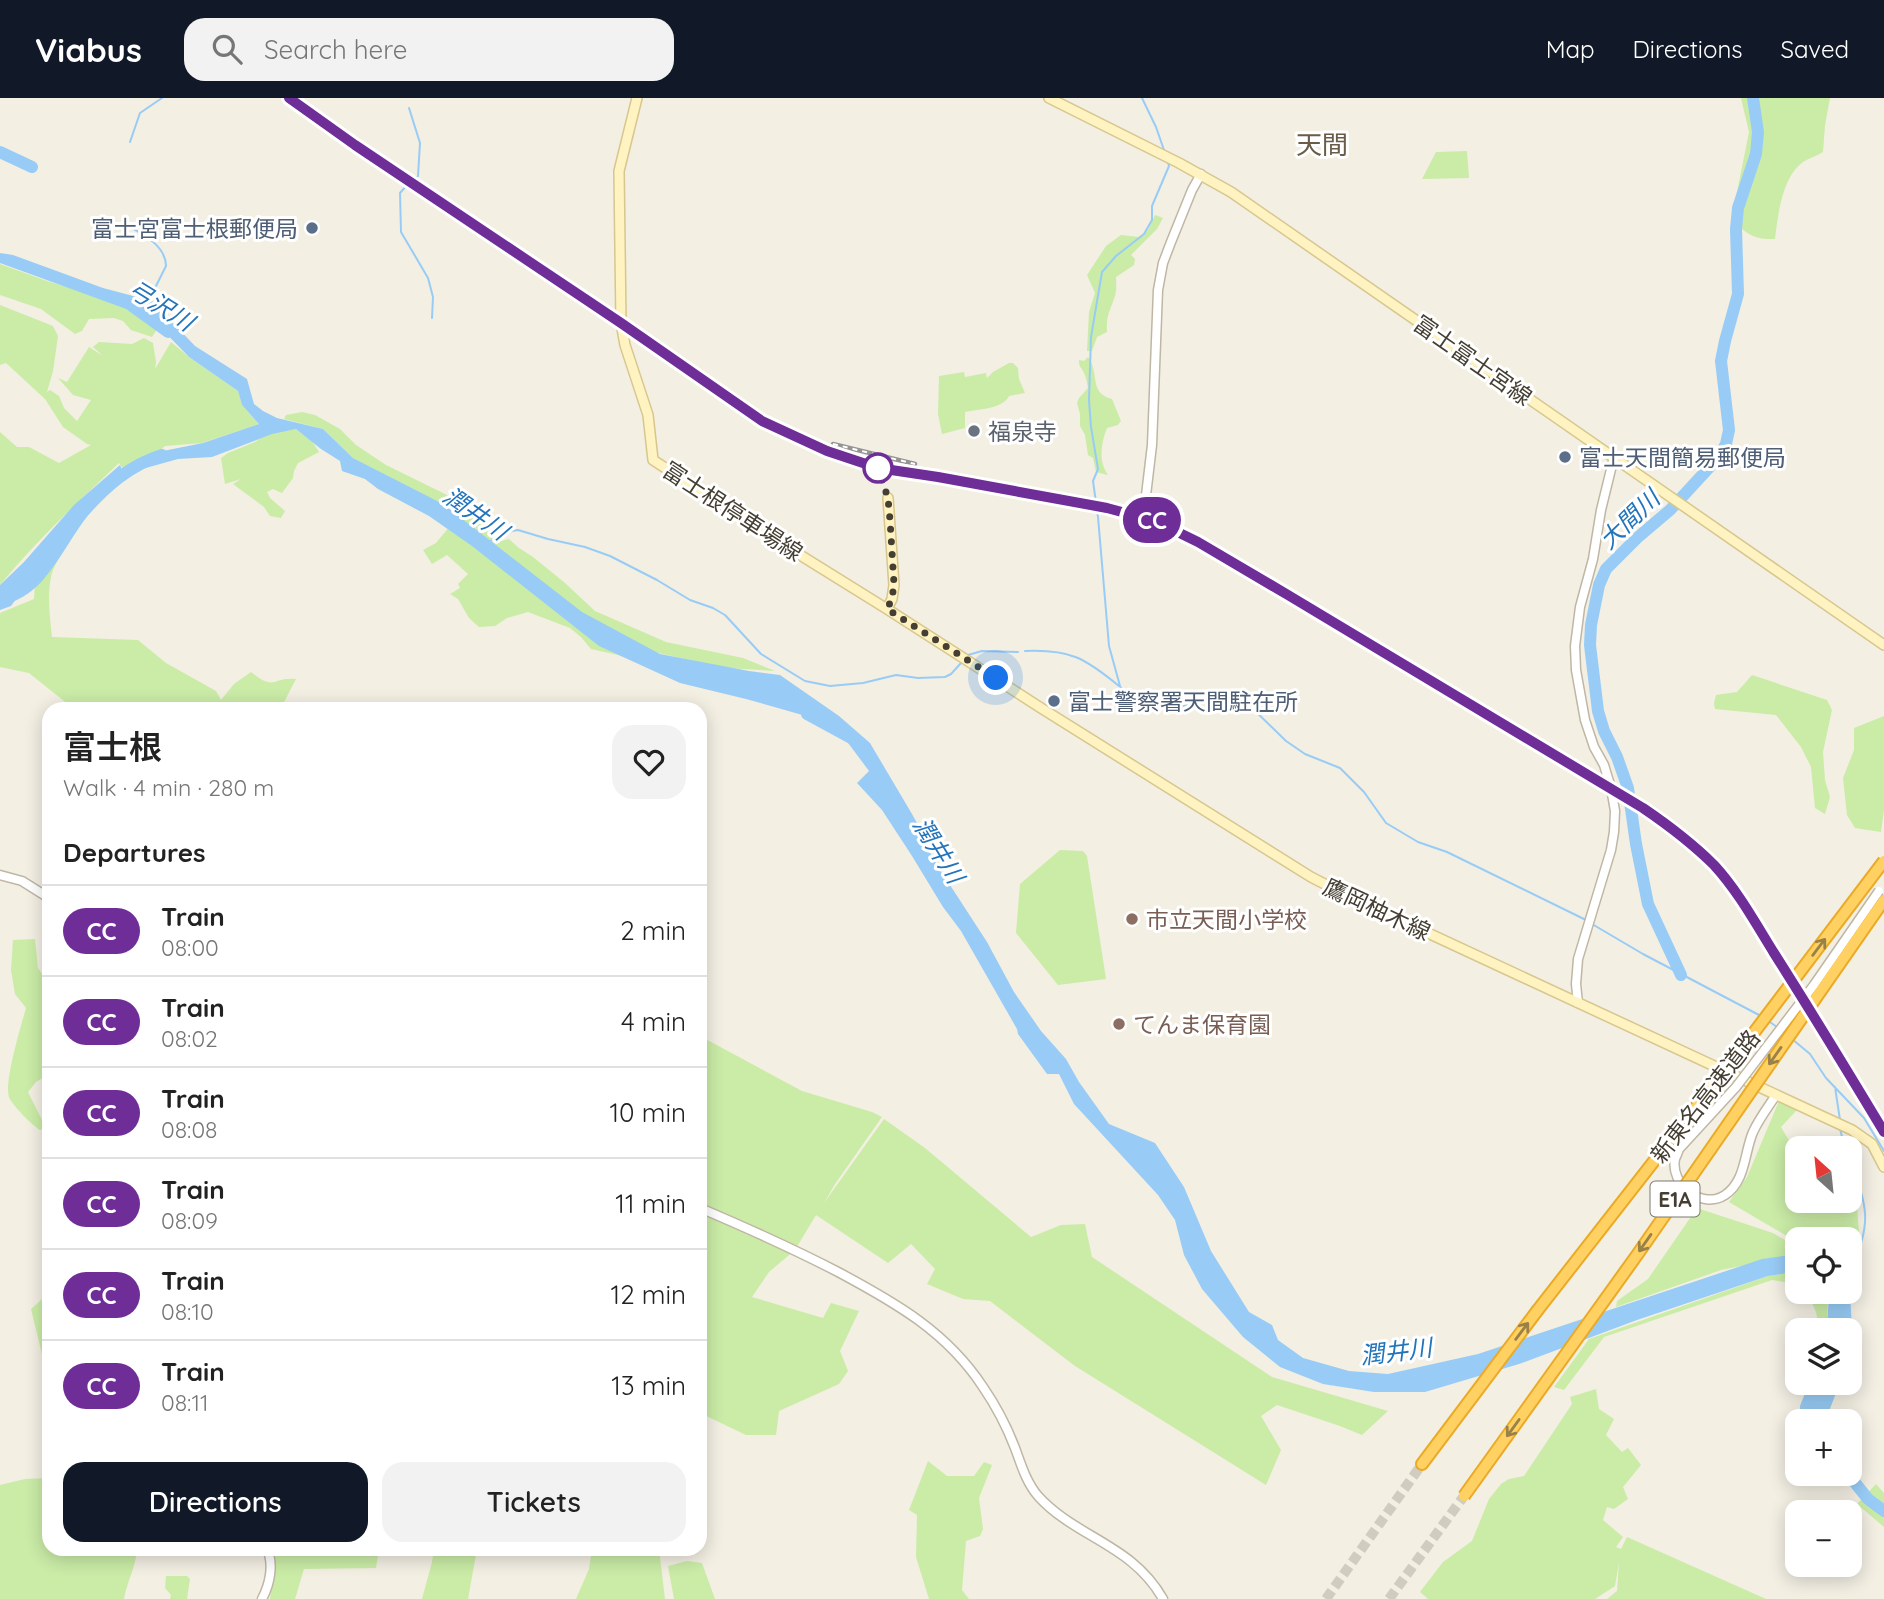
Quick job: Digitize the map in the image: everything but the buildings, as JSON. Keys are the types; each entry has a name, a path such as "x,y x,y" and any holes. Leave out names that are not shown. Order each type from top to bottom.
{"highway":[{"name":"新東名高速道路","path":"1422,1464 1884,861"},
{"name":"新東名高速道路","path":"1464,1496 1637,1255 1882,891"}],"main road":[{"name":"富士根停車場線","path":"637,98 619,171 621,319 625,345 648,415 653,460 887,609"},
{"name":"富士富士宮線","path":"1049,98 1201,174 1231,192 1884,645"},
{"path":"887,609 892,599 894,584 888,498"},
{"name":"鷹岡柚木線","path":"887,609 1320,882 1844,1126 1867,1139 1884,1167"}],"street":[{"path":"1142,529 1152,445 1157,290 1163,263 1201,174"},
{"path":"1578,1003 1578,958 1611,850 1615,811 1609,778 1585,720 1576,670 1576,630 1614,457"},
{"path":"0,875 22,881 42,894"},
{"path":"1776,1096 1756,1126 1741,1175 1735,1185 1725,1195 1715,1199 1694,1196 1676,1173 1675,1159 1679,1149 1736,1087 1882,891"},
{"path":"707,1211 800,1252 893,1302 938,1335 958,1354 984,1388 1006,1428 1028,1482 1036,1494 1063,1517 1139,1567 1163,1599"},
{"path":"262,1599 268,1586 270,1556"}],"green space":[{"path":"1741,98 1830,98 1823,152 1803,162 1790,177 1782,197 1775,239 1750,235 1732,217 1749,132"},
{"path":"1467,151 1469,178 1422,179 1436,152"},
{"path":"1155,215 1163,218 1157,229 1131,255 1135,259 1134,265 1116,277 1116,294 1108,317 1107,332 1097,337 1092,351 1087,351 1089,312 1095,293 1087,275 1106,246 1121,235 1139,237 1148,230"},
{"path":"0,264 116,302 159,326 152,337 131,330 123,321 114,318 89,319 82,331 75,334 41,309 0,295"},
{"path":"0,305 53,326 58,336 47,392 50,390 59,396 64,408 77,421 91,400 73,395 58,378 67,382 89,347 103,356 93,347 99,342 132,344 144,338 153,343 155,369 171,342 238,391 242,405 259,424 202,443 165,446 154,456 125,472 119,463 43,537 0,585 0,432 17,447 29,447 59,463 91,445 63,427 45,399 6,363 0,365"},
{"path":"1088,357 1097,387 1112,399 1121,421 1118,425 1107,428 1103,440 1101,452 1108,475 1096,472 1080,426 1077,403 1088,388 1079,360 1084,361"},
{"path":"1009,363 1018,368 1025,393 1009,396 996,406 965,412 965,428 942,434 938,414 939,376 964,372 965,377 986,373 987,378"},
{"path":"302,412 315,415 340,429 356,445 386,465 453,499 454,505 451,509 353,458 323,429 284,419 286,415"},
{"path":"296,429 312,441 319,452 298,463 293,478 282,493 273,489 267,492 285,511 281,518 270,516 264,507 233,484 241,479 225,484 221,458 267,434"},
{"path":"89,510 53,569 49,599 52,637 138,640 166,663 216,691 221,700 234,684 251,672 270,682 296,679 284,702 65,702 29,673 0,667 0,613 34,599 36,566 74,511"},
{"path":"463,510 501,541 509,539 533,557 595,611 666,642 743,658 775,671 727,668 658,653 637,661 591,649 570,628 528,612 507,618 495,626 479,627 469,618 458,599 450,594 460,588 458,584 468,574 447,555 432,564 423,550 436,543"},
{"path":"1752,675 1827,700 1832,710 1823,752 1825,780 1830,797 1825,814 1815,808 1811,767 1801,747 1776,715 1715,709 1716,695 1737,692"},
{"path":"1884,716 1884,810 1881,832 1855,828 1847,815 1843,778 1854,750 1854,728"},
{"path":"1060,850 1083,851 1087,856 1106,979 1058,985 1016,933 1020,884"},
{"path":"35,939 38,968 42,974 42,1078 28,1092 42,1120 40,1130 14,1105 8,1090 26,1008 15,994 11,970 13,940"},
{"path":"707,1040 802,1091 882,1117 824,1203 884,1119 925,1148 1031,1237 1061,1225 1085,1224 1092,1257 1272,1377 1388,1411 1362,1435 1277,1405 1261,1416 1281,1450 1266,1485 1075,1366 990,1301 963,1299 927,1284 935,1269 911,1244 888,1263 816,1215 795,1250 769,1272 752,1297 823,1318 831,1303 859,1311 840,1351 848,1371 839,1384 779,1411 776,1435 746,1435 707,1416"},
{"path":"1779,1101 1797,1110 1781,1127 1786,1136 1785,1213 1858,1213 1859,1227 1785,1227 1785,1235 1729,1202 1747,1177"},
{"path":"1697,1208 1773,1233 1785,1240 1785,1257 1721,1270 1616,1307 1617,1301 1648,1279"},
{"path":"1785,1274 1785,1282 1772,1280 1604,1337 1564,1390 1554,1387 1589,1339 1768,1276"},
{"path":"42,1299 42,1354 31,1309"},
{"path":"1812,1304 1828,1304 1827,1318 1817,1318"},
{"path":"1596,1389 1599,1409 1614,1419 1606,1435 1622,1452 1628,1448 1641,1465 1623,1487 1628,1499 1614,1509 1607,1507 1603,1520 1623,1537 1616,1547 1621,1549 1627,1537 1766,1599 1607,1599 1617,1591 1619,1562 1615,1586 1595,1599 1428,1599 1420,1592 1443,1562 1472,1541 1489,1499 1501,1484 1524,1476 1572,1404 1570,1397"},
{"path":"928,1461 947,1476 974,1476 984,1462 992,1465 979,1498 983,1529 980,1536 966,1541 962,1590 969,1599 929,1599 916,1557 917,1515 909,1510"},
{"path":"42,1478 42,1556 136,1556 124,1599 0,1599 0,1485"},
{"path":"1876,1484 1884,1493 1884,1527 1862,1508 1861,1500"},
{"path":"276,1556 378,1556 376,1568 304,1569 295,1599 270,1599"},
{"path":"433,1556 476,1556 468,1599 422,1599"},
{"path":"591,1556 660,1556 665,1599 576,1599 589,1569"},
{"path":"687,1561 702,1563 715,1599 674,1599 668,1566"},
{"path":"166,1576 187,1576 190,1579 187,1599 170,1599 171,1595 165,1588"}],"water":[{"path":"0,253 13,255 103,288 152,301 195,346 247,379 254,404 263,411 277,418 323,429 353,458 443,504 582,612 660,654 780,675 839,716 870,743 912,814 937,865 987,942 1014,992 1041,1031 1066,1059 1109,1124 1155,1143 1184,1187 1211,1251 1249,1312 1272,1325 1278,1340 1303,1358 1349,1371 1388,1374 1478,1354 1762,1259 1785,1256 1785,1274 1768,1276 1637,1320 1519,1364 1425,1392 1374,1392 1323,1384 1280,1367 1243,1337 1202,1289 1184,1255 1175,1220 1158,1195 1074,1104 1059,1074 1047,1074 1018,1034 961,931 882,810 857,783 869,771 834,724 680,683 599,646 472,546 429,516 378,489 365,479 342,471 340,461 296,429 272,434 212,457 178,459 142,469 81,509 11,606 0,610 0,585 74,505 120,465 123,472 109,487 163,451 203,443 259,424 242,405 238,391 189,357 151,318 0,263"},
{"path":"1828,1304 1851,1304 1851,1318 1828,1318"},
{"path":"1804,1395 1835,1395 1830,1409 1800,1409"}],"waterway":[{"path":"130,142 140,113 162,98"},
{"path":"1142,98 1165,153"},
{"name":"大間川","path":"1681,975 1648,904 1628,788 1598,711 1590,645 1591,625 1599,585 1606,569 1670,510 1717,459 1726,444 1729,430 1721,361 1738,294 1738,208 1756,154 1758,132 1753,98"},
{"path":"409,108 420,143 418,176 414,179"},
{"path":"0,152 32,167"},
{"path":"1120,686 1109,646 1093,481 1098,469 1089,400 1091,337 1102,272 1116,256 1144,234 1152,220 1152,206 1169,166 1168,162"},
{"path":"407,185 400,193 401,232 428,278 433,297 432,318"},
{"path":"130,227 154,242 165,259 166,266 148,302"},
{"name":"弓沢川","path":"132,306 168,332"},
{"name":"潤井川","path":"0,599 15,594 39,576 75,523 101,493 139,464 162,455"},
{"path":"490,541 518,530 610,556 690,600 725,615 761,654 805,681 830,686 863,683 896,675 918,678 945,677 962,662"},
{"path":"968,655 982,651 1018,652"},
{"path":"1025,651 1054,652 1076,657 1107,676 1136,704 1147,708 1236,698 1245,701 1286,741 1305,754 1340,768 1364,792 1386,823 1418,842 1447,852 1588,921"},
{"name":"潤井川","path":"807,714 853,739"},
{"name":"大間川","path":"1592,924 1759,1015"},
{"path":"1767,1020 1777,1027"},
{"path":"1792,1039 1810,1054 1826,1078 1864,1118 1884,1151"},
{"path":"1835,1087 1840,1120"},
{"path":"1840,1129 1842,1136"},
{"path":"1862,1196 1865,1212 1862,1240"},
{"name":"潤井川","path":"1858,1486 1868,1499 1884,1511"}],"tunnel":[{"path":"1326,1599 1422,1464"},
{"path":"1389,1599 1464,1496"}],"railway":[{"path":"289,98 762,421 827,451 878,468 1107,508 1155,521 1198,542 1643,808 1697,849 1731,885 1884,1132"},
{"path":"833,444 915,464"}],"train":[{"name":"CC","path":"289,98 762,421 827,451 878,468 1107,508 1155,521 1198,542 1643,808 1694,846 1734,890 1829,1039 1884,1132"}],"place":[{"name":"富士宮富士根郵便局","path":"312,228"},
{"name":"福泉寺","path":"974,431"},
{"name":"富士天間簡易郵便局","path":"1565,457"},
{"name":"富士警察署天間駐在所","path":"1054,701"},
{"name":"市立天間小学校","path":"1132,919"},
{"name":"てんま保育園","path":"1119,1024"}],"district":[{"name":"天間","path":"1322,144"}],"route":[{"path":"878,468 888,498 890,520 894,591 887,609 996,678"}]}
